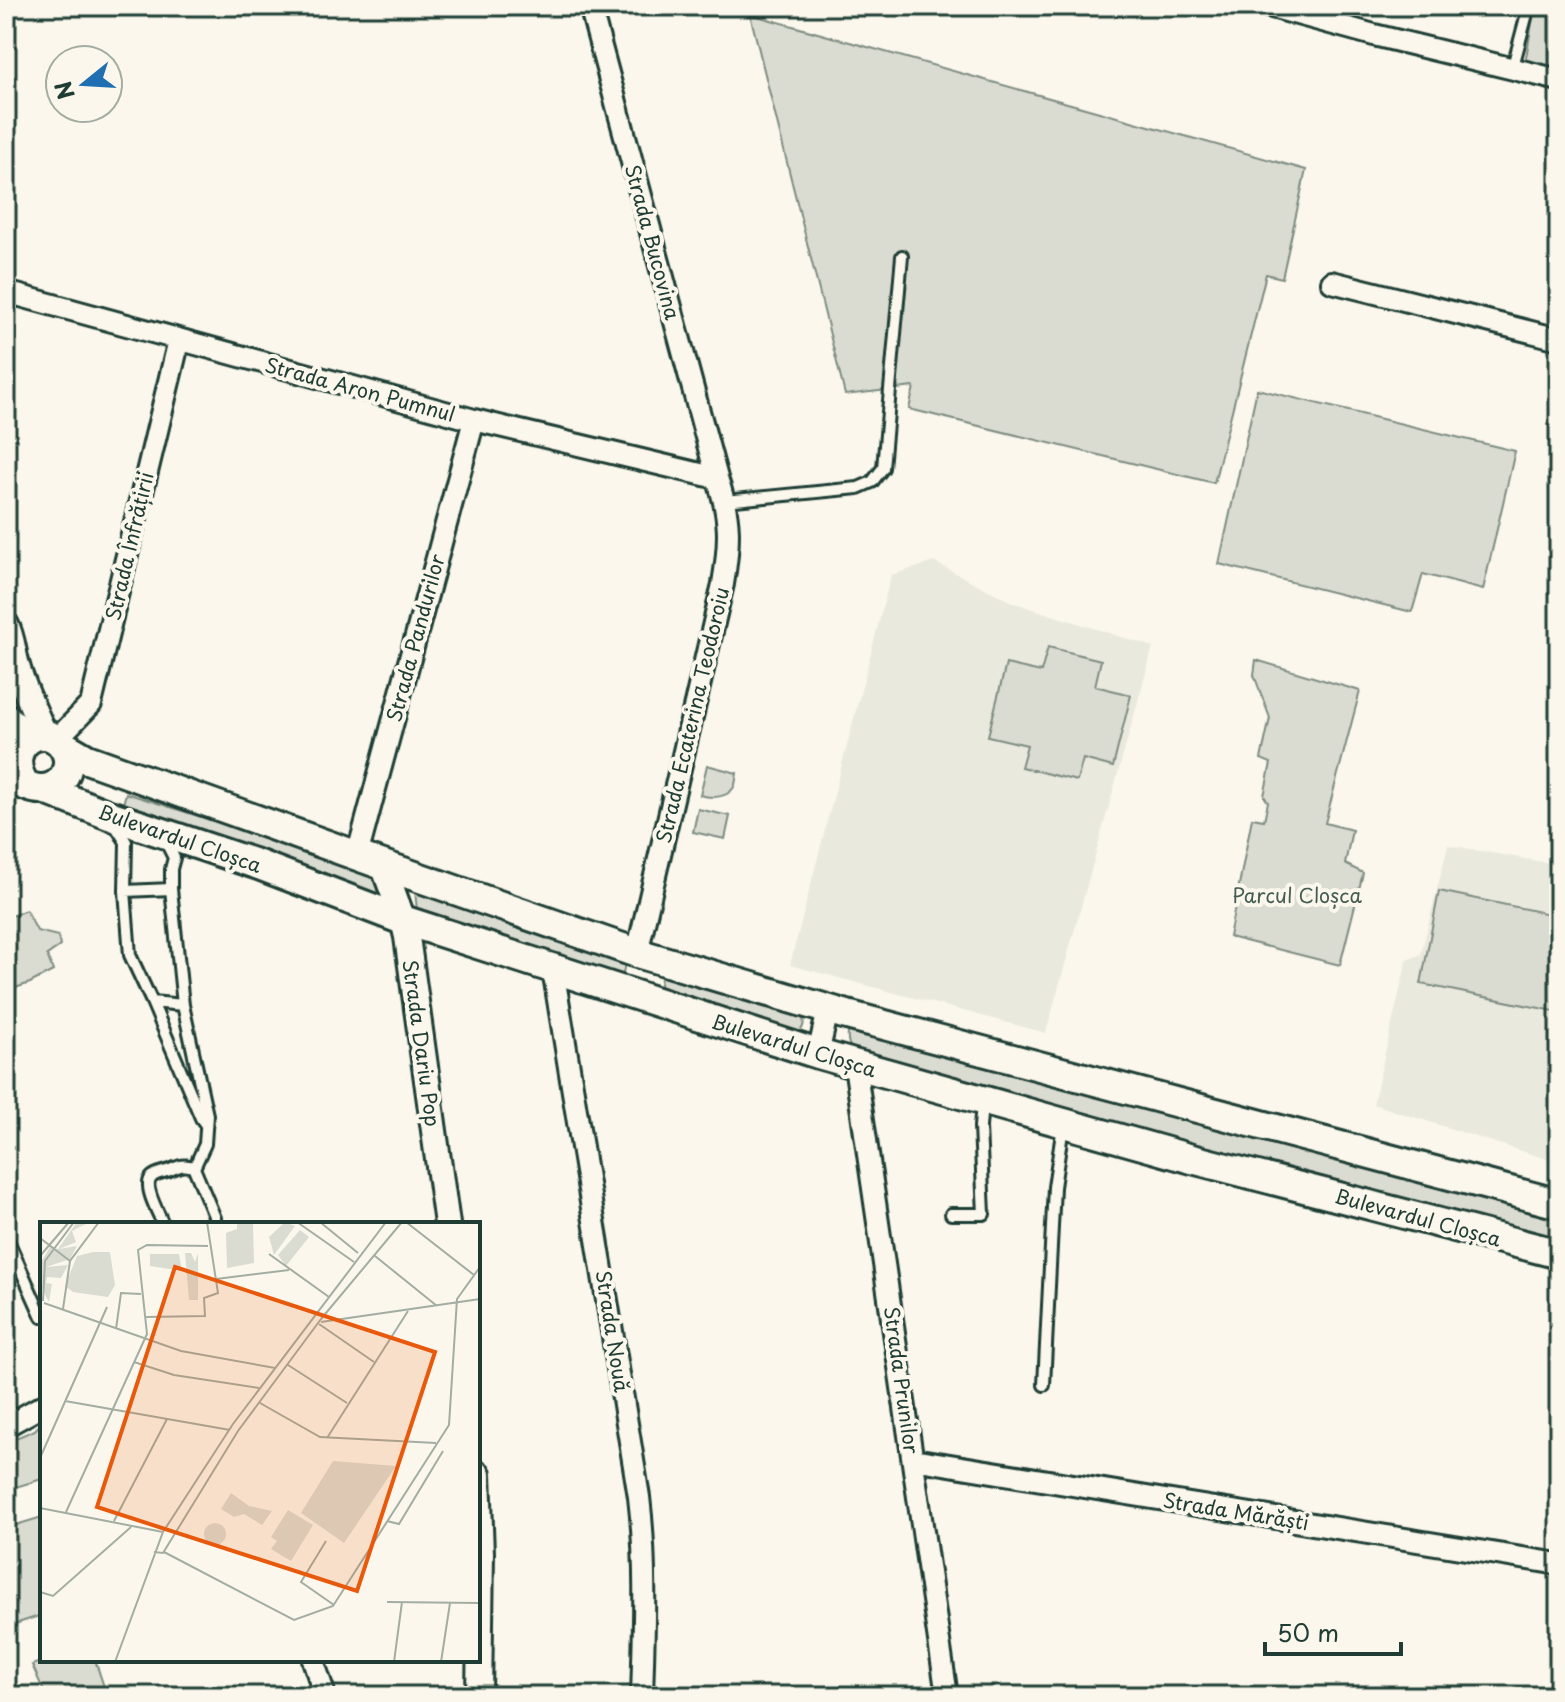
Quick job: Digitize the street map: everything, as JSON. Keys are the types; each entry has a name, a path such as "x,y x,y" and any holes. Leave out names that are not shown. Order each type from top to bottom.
{"main road":[{"path":"6,718 87,759 637,953 828,1010 1559,1204"},
{"path":"48,739 67,754 69,764 66,773 61,782 52,787 24,783 14,766 19,746 48,739"},
{"name":"Bulevardul Cloșca","path":"24,783 259,865 403,920 818,1054 1063,1124 1559,1254"}],"street":[{"name":"Strada Bucovina","path":"590,6 717,478"},
{"path":"1268,6 1559,80"},
{"path":"1332,282 1559,339"},
{"name":"Strada Aron Pumnul","path":"6,292 474,420 717,478"},
{"name":"Strada Înfrățirii","path":"48,739 91,704 179,340"},
{"name":"Strada Pandurilor","path":"370,860 474,420"},
{"name":"Strada Ecaterina Teodoroiu","path":"637,953 723,584 729,538 725,501 717,478"},
{"path":"7,636 24,689 48,739"},
{"path":"6,707 48,739"},
{"name":"Strada Dariu Pop","path":"370,860 403,920 447,1222"},
{"name":"Strada Nouă","path":"553,969 639,1497 646,1587 642,1696"},
{"path":"818,1054 828,1010"},
{"name":"Strada Prunilor","path":"855,1065 947,1696"},
{"path":"6,1426 40,1407"},
{"name":"Strada Mărăști","path":"913,1459 1559,1564"},
{"path":"480,1527 480,1624"},
{"path":"314,1662 325,1696"},
{"path":"479,1662 479,1696"}],"lane":[{"path":"1512,70 1529,6"},
{"path":"725,501 858,488 872,482 883,468 902,256"},
{"path":"109,815 126,842 125,891 130,955 207,1127"},
{"path":"161,833 174,858 171,889 183,1005 207,1115 205,1144 194,1168"},
{"path":"125,891 171,889"},
{"path":"152,1002 183,1005"},
{"path":"951,1214 984,1214 980,1127 982,1101"},
{"path":"1044,1385 1054,1187 1063,1124"},
{"path":"162,1222 148,1183 152,1177 189,1165 194,1168 215,1222"},
{"path":"6,1236 40,1312"}],"shaded area":[{"path":"934,562 1014,603 1153,647 1046,1033 790,965 891,575"},
{"path":"1448,845 1559,865 1559,1163 1373,1104 1407,960 1421,954"}],"green space":[{"path":"1535,6 1547,6 1549,11 1559,12 1559,72 1525,63"},
{"path":"750,14 1306,170 1282,278 1266,274 1214,483 909,409 914,387 845,395"},
{"path":"1257,389 1515,451 1483,590 1423,574 1412,612 1219,564"},
{"path":"1048,647 1101,660 1095,686 1131,695 1113,767 1083,759 1077,781 1021,767 1027,745 988,736 1006,664 1041,672"},
{"name":"Parcul Cloșca","path":"1256,660 1360,691 1325,823 1352,830 1345,864 1363,873 1340,965 1229,937 1252,818 1264,820 1268,802 1264,796 1271,763 1261,759 1270,718 1254,675"},
{"path":"707,765 737,773 731,791 718,797 700,795"},
{"path":"126,793 373,872 383,908 120,815"},
{"path":"698,809 730,816 725,839 693,832"},
{"path":"414,880 626,959 620,987 418,921"},
{"path":"1439,891 1559,916 1559,1012 1421,984"},
{"path":"26,910 37,931 58,936 60,946 47,955 53,971 6,991 6,918"},
{"path":"662,971 800,1012 802,1028 799,1033 658,998"},
{"path":"855,1027 1177,1118 1538,1208 1559,1215 1559,1245 856,1053 848,1039 848,1033"},
{"path":"40,1424 40,1480 6,1490 6,1442 35,1430"},
{"path":"40,1518 40,1616 6,1627 6,1528"},
{"path":"40,1662 96,1662 107,1696 46,1696 32,1665"}]}
